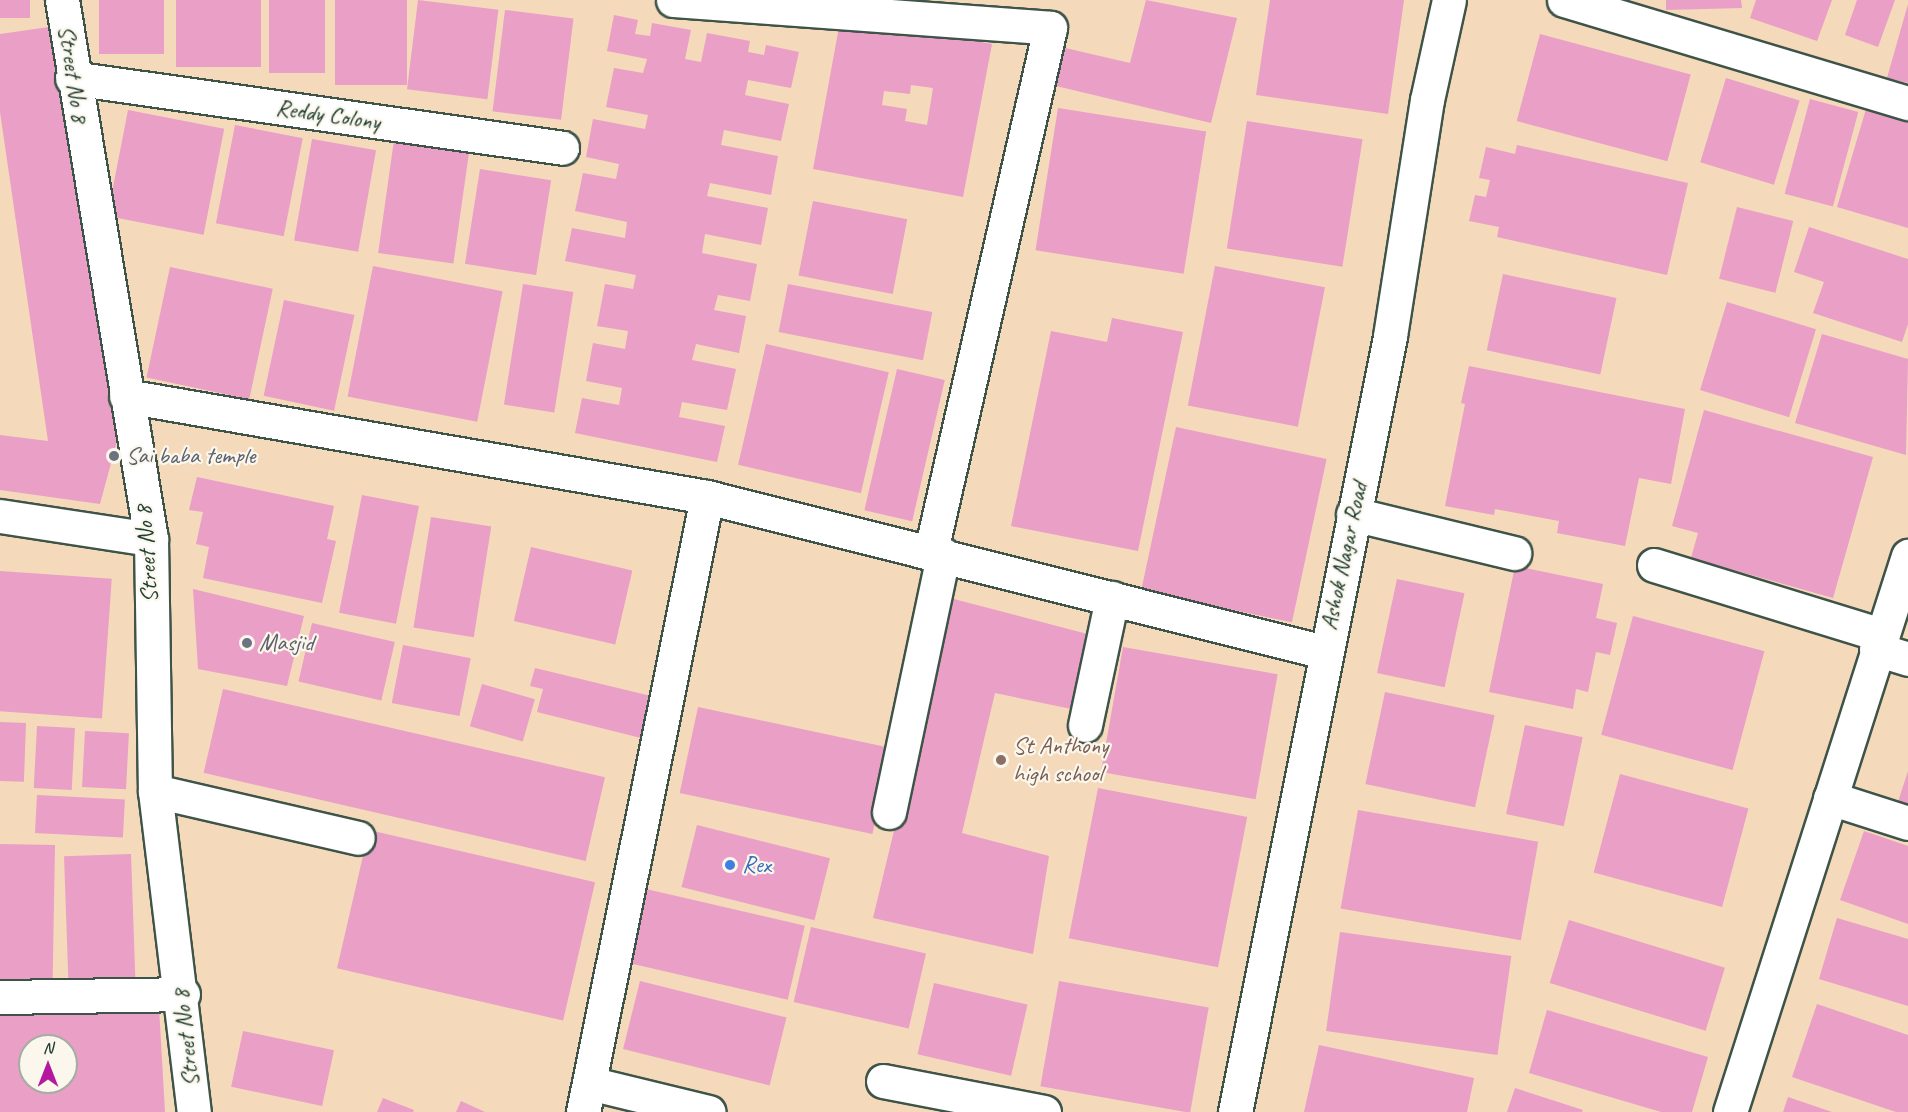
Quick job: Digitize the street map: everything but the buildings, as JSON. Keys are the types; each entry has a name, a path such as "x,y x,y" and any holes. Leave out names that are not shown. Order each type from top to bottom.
{"street":[{"name":"Street No 8","path":"62,0 83,80 126,396 151,539 155,791 183,994 194,1112"},
{"path":"672,0 1050,28 937,553 889,812"},
{"name":"Ashok Nagar Road","path":"1235,1112 1324,652 1390,336 1427,100 1449,0"},
{"path":"1564,0 1908,103"},
{"name":"Reddy Colony","path":"83,80 562,148"},
{"path":"126,396 707,497 1324,652"},
{"path":"707,497 586,1097 709,1112"},
{"path":"1353,514 1514,553"},
{"path":"0,516 151,539"},
{"path":"1730,1112 1878,642 1908,556"},
{"path":"1654,565 1878,642 1908,659"},
{"path":"1085,725 1112,597"},
{"path":"155,791 358,838"},
{"path":"1830,798 1908,823"},
{"path":"0,997 183,994"},
{"path":"883,1081 1044,1112"}],"place":[{"name":"Sai baba temple","path":"114,456"},
{"name":"Masjid","path":"247,643"},
{"name":"St Anthony high school","path":"1001,760"},
{"name":"Rex","path":"730,865"}]}
